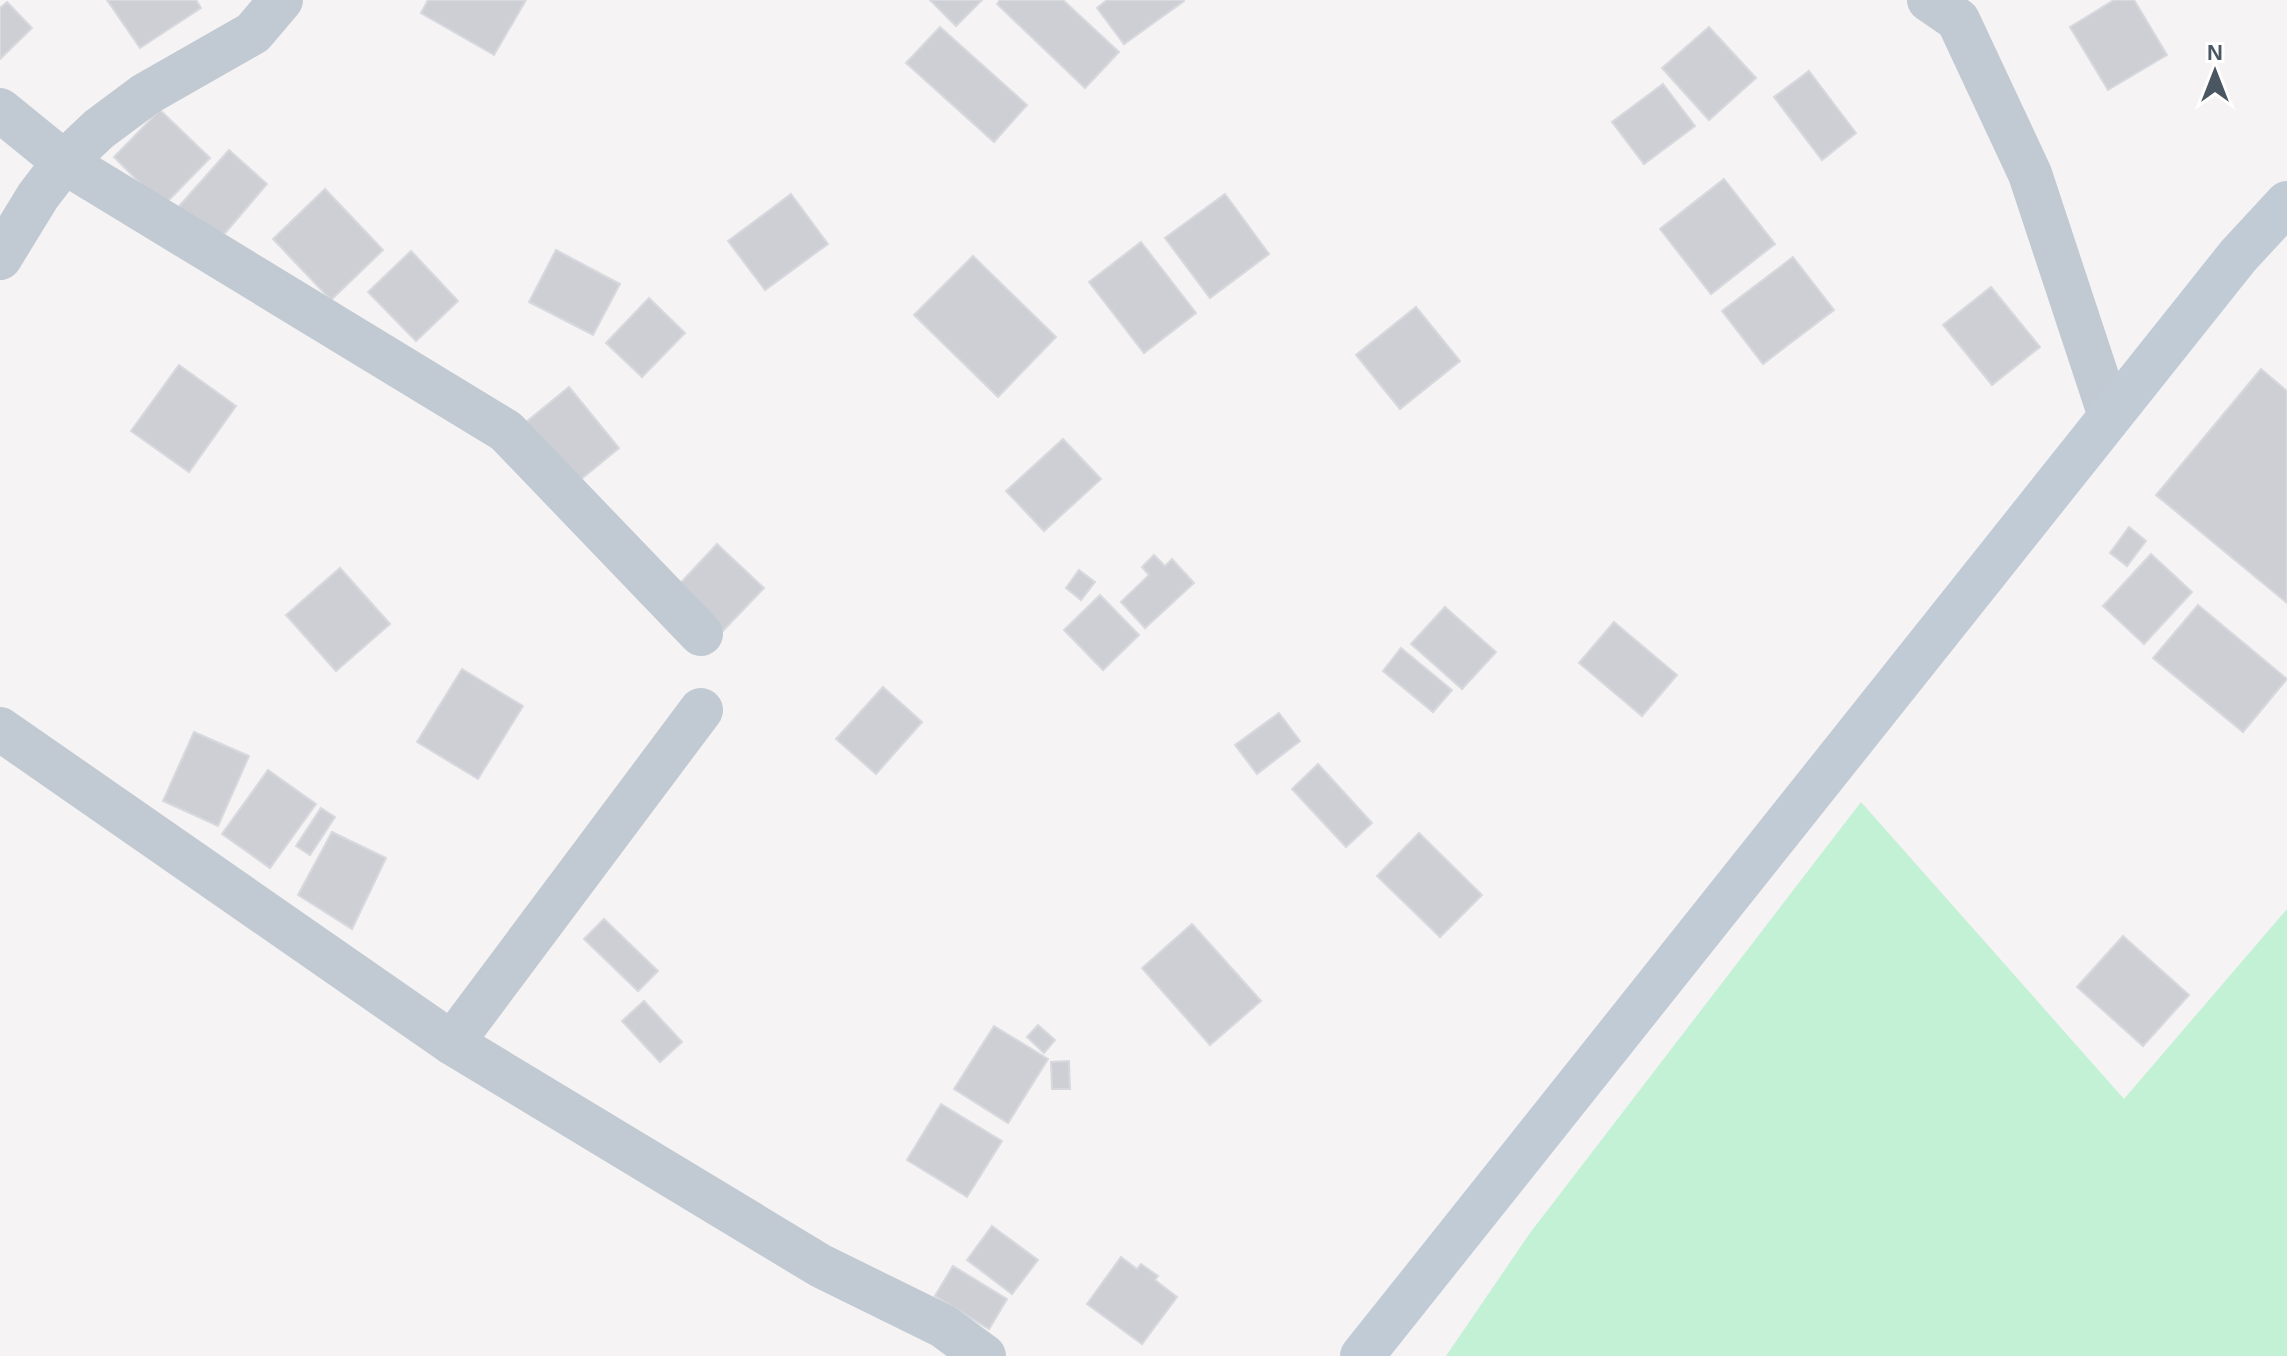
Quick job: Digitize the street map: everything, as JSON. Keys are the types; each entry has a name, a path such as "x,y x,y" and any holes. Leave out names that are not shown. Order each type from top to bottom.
{"main road":[{"path":"1362,1356 2238,256 2287,203"}],"street":[{"path":"0,258 38,196 64,162 99,129 146,94 253,33 281,0"},
{"path":"1929,0 1958,20 2030,174 2110,416"},
{"path":"0,110 64,162 506,431 701,634"},
{"path":"452,1043 701,710"},
{"path":"0,729 452,1043 821,1266 943,1326 984,1356"}],"green space":[{"path":"1861,802 2124,1099 2287,909 2287,1356 1446,1356 1530,1233"}],"building":[{"path":"107,0 196,0 201,8 140,48"},
{"path":"428,0 526,0 494,55 421,13"},
{"path":"930,0 982,0 956,26"},
{"path":"1000,0 1063,0 1119,52 1085,88 997,4"},
{"path":"1107,0 1184,1 1124,44 1097,8"},
{"path":"2114,0 2134,0 2167,55 2108,90 2070,27"},
{"path":"7,2 32,28 0,59 0,8"},
{"path":"940,27 1027,105 994,142 906,63"},
{"path":"1709,27 1756,78 1709,120 1662,68"},
{"path":"1809,71 1856,133 1822,160 1774,97"},
{"path":"1663,84 1695,126 1644,164 1612,122"},
{"path":"160,110 210,158 163,206 114,157"},
{"path":"229,150 267,184 214,246 174,212"},
{"path":"1724,179 1775,244 1711,294 1660,229"},
{"path":"325,189 383,250 331,300 273,239"},
{"path":"791,194 828,244 765,290 728,241"},
{"path":"1225,194 1269,254 1210,298 1165,238"},
{"path":"1141,242 1196,313 1144,353 1089,282"},
{"path":"556,250 620,284 593,335 529,302"},
{"path":"411,251 458,301 416,341 368,292"},
{"path":"973,256 1056,337 998,397 914,315"},
{"path":"1793,257 1834,310 1763,364 1722,311"},
{"path":"1991,287 2040,347 1992,385 1943,325"},
{"path":"649,298 685,333 642,377 606,343"},
{"path":"1416,307 1460,361 1400,409 1356,355"},
{"path":"179,365 236,406 189,472 131,431"},
{"path":"2261,369 2287,391 2287,603 2156,495"},
{"path":"569,387 619,448 569,489 519,428"},
{"path":"1063,439 1101,479 1044,531 1006,491"},
{"path":"2129,527 2146,541 2127,566 2110,553"},
{"path":"717,544 764,588 719,635 673,591"},
{"path":"2151,554 2192,592 2144,644 2103,606"},
{"path":"1154,555 1165,566 1172,559 1194,583 1145,628 1121,602 1149,575 1142,567"},
{"path":"340,568 390,624 336,671 286,615"},
{"path":"1079,570 1095,582 1081,600 1066,588"},
{"path":"1100,595 1139,635 1103,670 1064,630"},
{"path":"2198,605 2287,679 2243,732 2153,658"},
{"path":"1445,607 1496,652 1462,689 1411,644"},
{"path":"1614,622 1677,675 1642,716 1579,663"},
{"path":"1401,648 1452,690 1433,712 1383,671"},
{"path":"462,669 523,706 478,779 417,742"},
{"path":"883,687 922,722 876,774 836,739"},
{"path":"1279,713 1300,741 1257,774 1235,745"},
{"path":"194,732 249,756 218,826 163,801"},
{"path":"1318,764 1372,823 1346,847 1292,789"},
{"path":"268,770 316,804 270,868 222,834"},
{"path":"321,808 335,817 310,855 296,846"},
{"path":"332,832 386,858 352,929 298,895"},
{"path":"1419,833 1482,895 1440,937 1377,876"},
{"path":"604,919 658,971 638,991 584,939"},
{"path":"1192,924 1261,1001 1210,1045 1142,968"},
{"path":"2123,936 2189,995 2143,1046 2077,987"},
{"path":"644,1001 682,1042 660,1062 622,1021"},
{"path":"1038,1025 1055,1040 1044,1053 1027,1037"},
{"path":"994,1026 1048,1059 1008,1123 954,1089"},
{"path":"1069,1061 1070,1089 1052,1089 1051,1062"},
{"path":"941,1104 1002,1141 967,1197 907,1160"},
{"path":"992,1226 1038,1260 1012,1294 967,1260"},
{"path":"1121,1257 1137,1269 1141,1264 1158,1276 1155,1280 1177,1297 1142,1344 1087,1304"},
{"path":"953,1266 1007,1299 989,1329 935,1296"}]}
